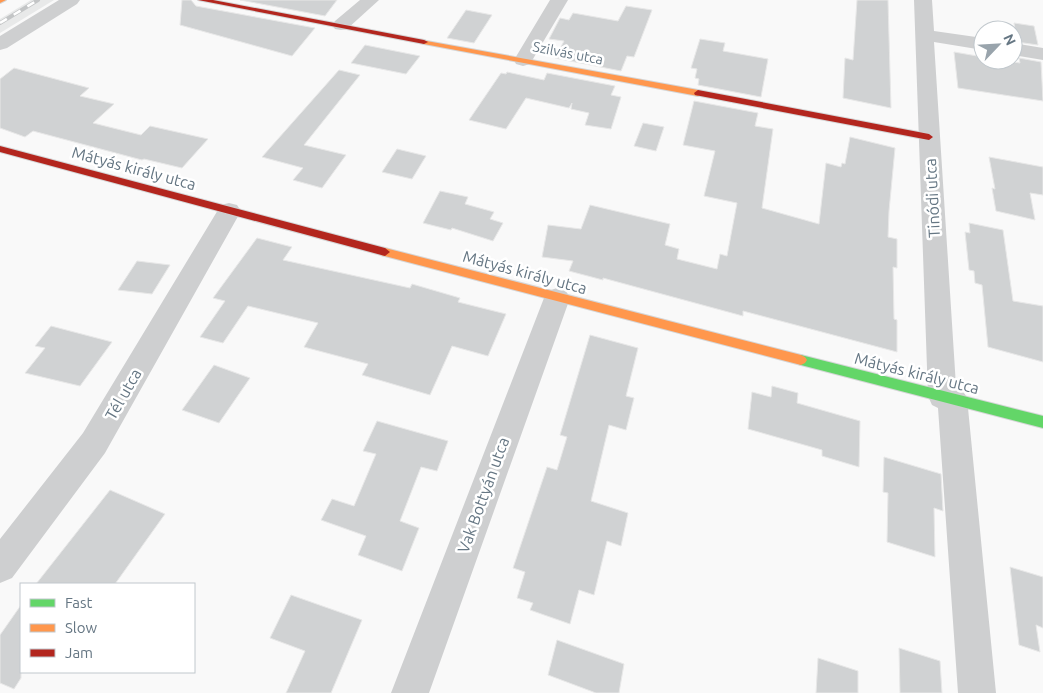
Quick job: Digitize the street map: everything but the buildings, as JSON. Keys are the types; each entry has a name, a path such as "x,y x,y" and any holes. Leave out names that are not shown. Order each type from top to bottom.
{"street":[{"path":"0,44 71,0"},
{"name":"Szilvás utca","path":"202,0 929,137"},
{"path":"341,25 370,0"},
{"path":"523,60 559,0"},
{"name":"Tinódi utca","path":"923,0 929,137 947,397 977,693"},
{"path":"924,35 973,42"},
{"path":"1023,51 1043,54"},
{"name":"Mátyás király utca","path":"0,149 557,298 1043,422"},
{"name":"Tél utca","path":"0,566 94,444 229,211"},
{"name":"Vak Bottyán utca","path":"410,693 557,298"}],"shaded area":[{"path":"31,0 54,0 0,33 0,19"}],"railway":[{"path":"0,23 38,0"}],"traffic: fast":[{"path":"801,360 1043,422"}],"traffic: slow":[{"path":"424,42 698,93"},
{"path":"385,252 801,360"}],"traffic: jam":[{"path":"202,0 424,42"},
{"path":"698,93 929,137"},
{"path":"0,149 385,252"}]}
